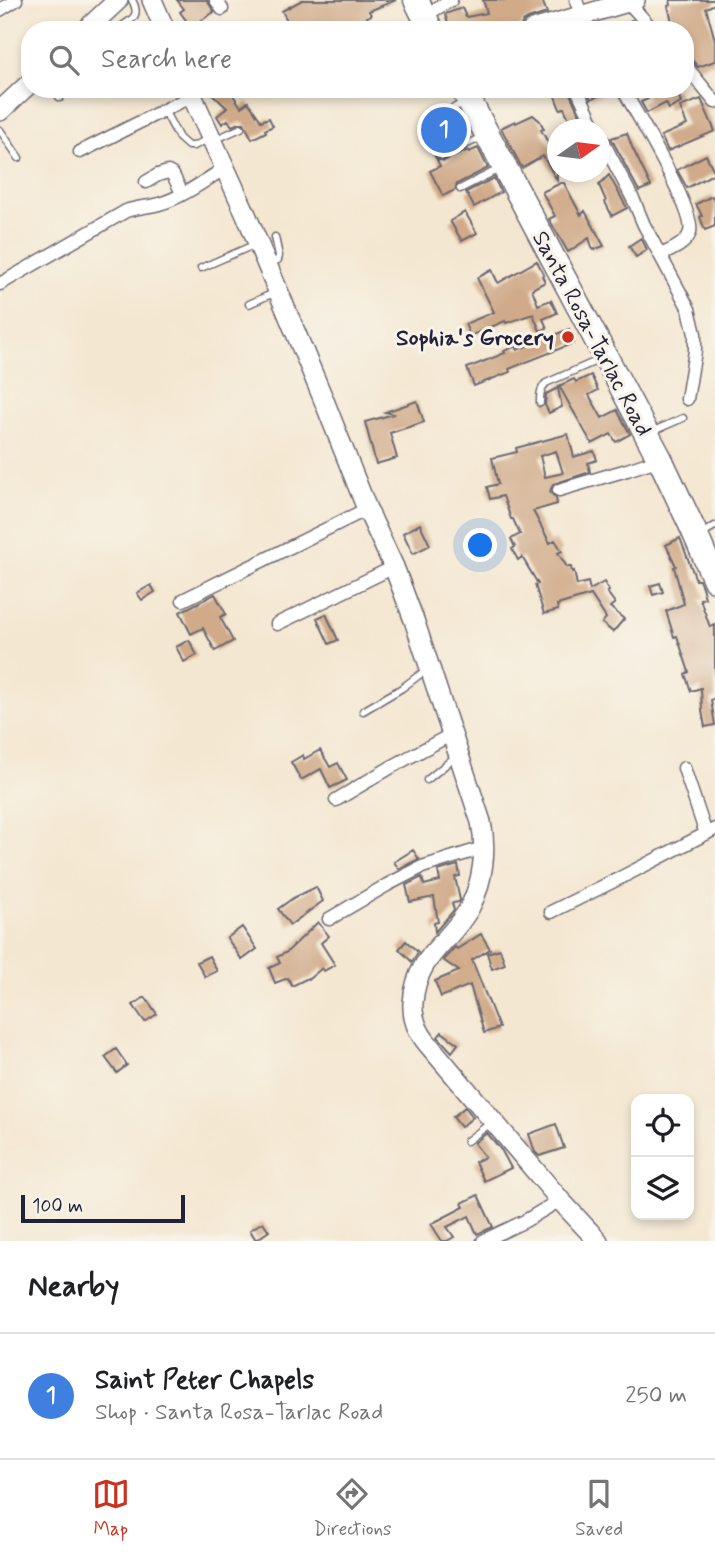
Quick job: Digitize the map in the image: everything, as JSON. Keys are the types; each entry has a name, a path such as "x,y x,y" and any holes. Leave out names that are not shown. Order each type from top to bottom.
{"highway":[{"name":"Santa Rosa-Tarlac Road","path":"476,98 487,134 646,434 706,531 715,580"}],"street":[{"path":"0,10 16,0"},
{"path":"96,21 118,0"},
{"path":"152,0 161,21"},
{"path":"424,20 450,0"},
{"path":"555,21 578,7 632,1 646,21"},
{"path":"694,72 710,85 715,102"},
{"path":"0,111 21,91"},
{"path":"80,152 183,98"},
{"path":"193,98 225,169 266,240 266,264 367,509 394,567 430,666 481,822 481,875 468,910 423,966 415,986 413,1010 416,1023 423,1039 598,1241"},
{"path":"580,98 591,119"},
{"path":"628,98 677,189 690,224 690,233 686,239 661,255"},
{"path":"610,155 689,309 695,351 687,399"},
{"path":"0,284 126,211 160,204 225,169"},
{"path":"146,182 168,173 173,175 182,193"},
{"path":"559,490 660,459"},
{"path":"183,600 367,509"},
{"path":"277,624 394,567"},
{"path":"336,800 452,734"},
{"path":"551,912 710,831 684,768"},
{"path":"329,919 422,867 483,848"},
{"path":"483,1241 560,1200"}],"lane":[{"path":"129,21 137,13 132,0"},
{"path":"430,121 466,98"},
{"path":"164,110 179,138 188,146 241,128"},
{"path":"0,130 19,158"},
{"path":"442,156 487,134"},
{"path":"460,189 504,166"},
{"path":"201,268 266,240"},
{"path":"249,304 277,291"},
{"path":"540,403 540,394 546,383 606,357"},
{"path":"646,434 683,418"},
{"path":"363,711 402,688 430,666"},
{"path":"427,780 459,753"},
{"path":"467,1141 493,1121"}],"building":[{"path":"177,0 207,0 214,12 200,21 187,21 180,12 184,9"},
{"path":"302,0 396,0 369,11 369,21 287,21 282,11"},
{"path":"483,0 542,0 547,13 525,21 447,21 445,14 462,8 466,17 487,13"},
{"path":"670,0 715,0 715,4 706,8 715,40 715,61 698,67 694,62 694,21 672,21 668,6 671,5"},
{"path":"216,98 235,98 241,107 248,102 261,121 269,118 273,126 252,139 244,123 232,126 228,120 222,124 217,116 227,108"},
{"path":"556,98 572,98 582,119 569,119 564,108 560,109"},
{"path":"680,98 681,103 669,109 666,103 647,113 641,102 648,99"},
{"path":"701,99 715,131 668,151 661,136 687,125 680,107"},
{"path":"533,115 540,121 547,140 547,163 543,156 522,168 501,128 515,121 516,123"},
{"path":"452,118 463,140 439,151 437,159 444,161 478,148 488,168 457,184 455,190 443,196 430,171 440,166 419,125 425,122 431,129"},
{"path":"627,133 651,186 639,191 611,138"},
{"path":"706,155 715,173 687,188 677,170"},
{"path":"610,177 627,208 612,216 599,185 602,182 610,182"},
{"path":"494,178 501,192 474,207 466,192"},
{"path":"564,183 581,215 585,211 604,246 593,250 589,238 568,252 549,219 555,216 542,192"},
{"path":"712,196 715,202 715,226 705,230 696,204"},
{"path":"465,212 477,233 462,241 450,221"},
{"path":"641,238 647,250 636,257 629,246"},
{"path":"537,261 545,282 532,289 538,305 551,300 557,313 543,319 547,328 540,331 533,314 506,323 505,321 470,336 465,324 494,312 477,278 492,270 498,283"},
{"path":"569,329 574,343 474,386 467,368 516,346 517,350"},
{"path":"591,375 598,390 589,395 602,418 617,410 630,434 616,442 611,434 592,444 559,386"},
{"path":"558,388 562,407 549,413 545,405 546,394"},
{"path":"417,401 424,422 390,433 397,458 376,464 365,422 394,414 385,412"},
{"path":"568,434 574,457 594,451 597,460 588,463 590,472 553,484 550,492 556,498 557,504 533,511 550,543 555,540 562,551 558,553 567,567 574,571 577,585 588,582 590,590 604,582 615,603 610,607 624,619 613,632 602,623 606,618 591,595 557,605 558,610 544,614 535,585 538,584 522,557 518,560 512,549 515,547 511,539 520,534 503,496 490,499 487,487 498,484 492,458 517,452 516,448","holes":["556,451 563,473 545,477 540,456"]},
{"path":"420,524 430,545 413,554 403,533"},
{"path":"680,538 696,580 699,580 702,587 705,598 700,599 710,627 715,625 715,698 711,700 715,725 705,727 701,688 691,691 685,674 689,672 666,611 684,604 674,567 676,566 666,545"},
{"path":"660,583 663,592 653,595 650,586"},
{"path":"151,585 155,592 142,600 137,593"},
{"path":"215,594 226,614 220,617 233,641 215,651 203,628 191,634 180,612"},
{"path":"326,614 338,640 329,644 317,618"},
{"path":"189,640 197,655 184,662 176,647"},
{"path":"320,750 330,767 338,763 347,780 330,788 321,769 301,780 291,762 303,755 304,759"},
{"path":"413,850 419,859 399,869 394,862"},
{"path":"458,865 460,876 455,877 460,900 452,903 454,910 435,932 434,923 438,922 434,897 410,902 406,885 422,877 424,885 440,881 438,871"},
{"path":"316,887 323,901 290,925 278,909"},
{"path":"318,922 329,936 321,943 335,965 324,971 322,968 309,979 292,986 288,978 275,983 269,968 280,963 277,957 287,952"},
{"path":"242,927 257,949 242,960 227,938"},
{"path":"481,934 490,949 472,960 499,1028 484,1033 470,985 441,997 435,981 459,971 443,960 455,947 457,949"},
{"path":"406,941 418,952 412,962 399,949"},
{"path":"500,949 505,964 492,969 487,953"},
{"path":"209,956 217,971 205,977 197,962"},
{"path":"145,997 157,1014 145,1022 133,1005"},
{"path":"442,1032 458,1044 452,1052 438,1037"},
{"path":"116,1049 127,1065 117,1073 105,1057"},
{"path":"465,1107 473,1117 461,1127 453,1117"},
{"path":"556,1124 564,1148 539,1156 529,1134"},
{"path":"487,1133 502,1151 511,1168 484,1181 475,1162 485,1157 474,1143"},
{"path":"478,1195 493,1227 477,1234 469,1216 447,1227 454,1237 442,1241 431,1224 464,1207 462,1203"},
{"path":"263,1222 269,1231 256,1240 250,1230"}],"place":[{"name":"Saint Peter Chapels","path":"444,130"},
{"name":"Sophia's Grocery","path":"568,337"}]}
